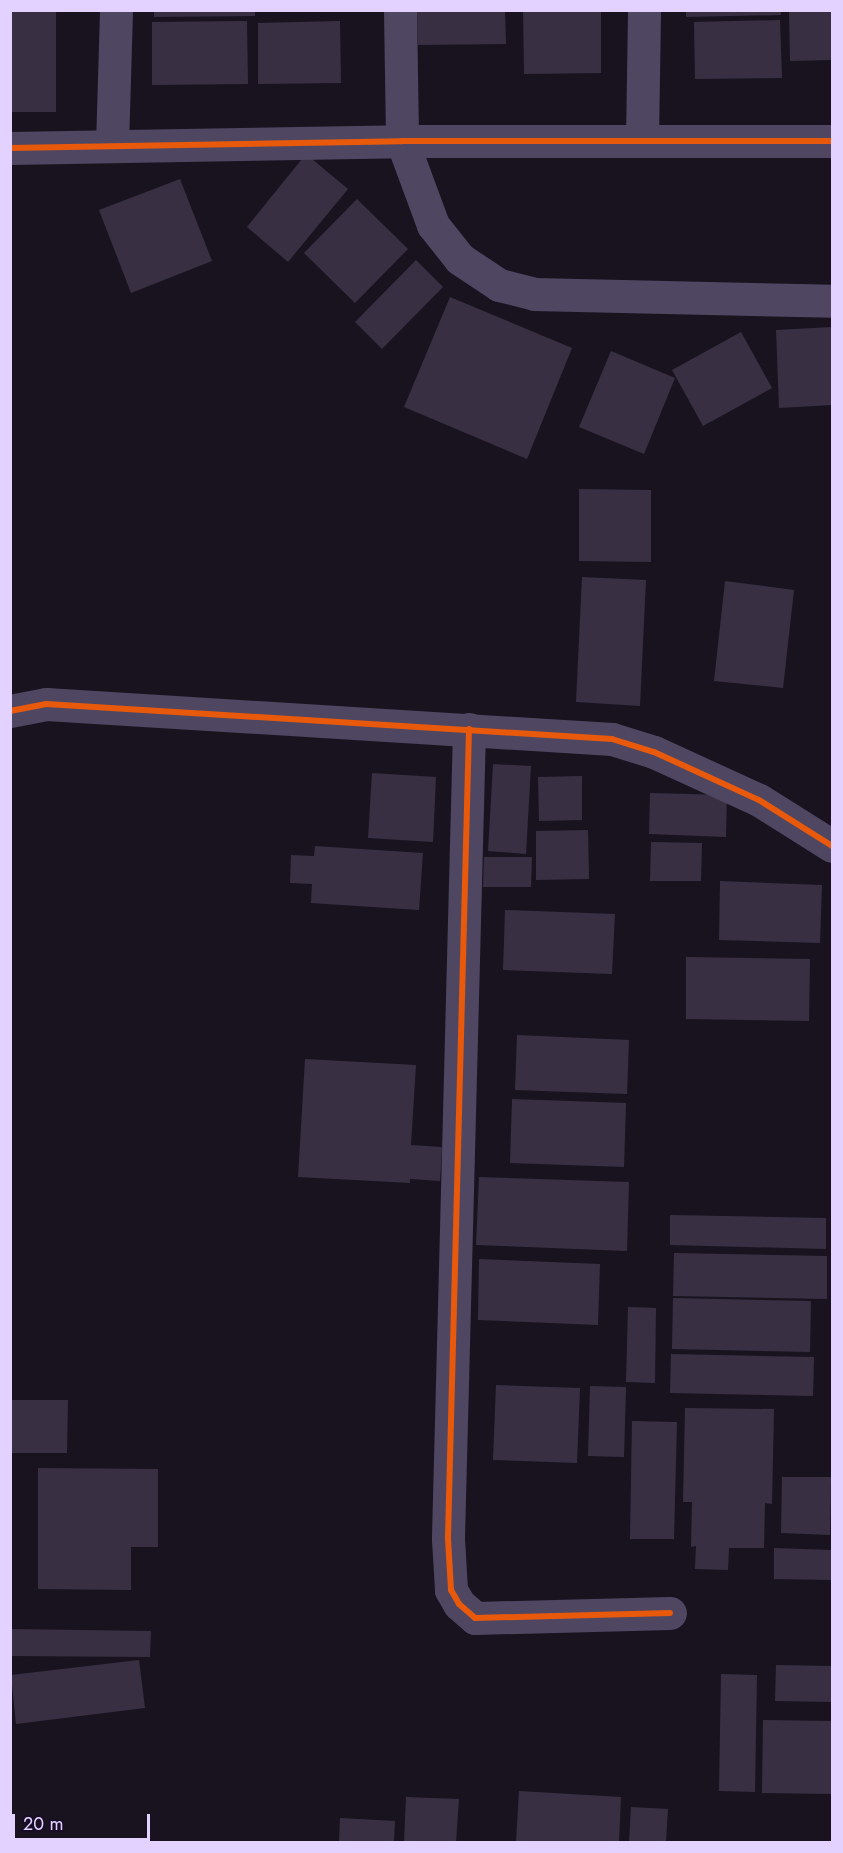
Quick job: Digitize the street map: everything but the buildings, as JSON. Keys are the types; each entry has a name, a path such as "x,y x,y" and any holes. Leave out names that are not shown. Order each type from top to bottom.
{"street":[{"path":"112,146 116,10"},
{"path":"400,10 402,141 433,225 460,259 499,285 534,294 832,301"},
{"path":"642,140 645,10"},
{"path":"10,148 402,141 832,141"},
{"path":"10,711 46,704 469,729 612,740 654,752 759,800 832,846"},
{"path":"469,729 448,1539 451,1590 459,1604 475,1618 670,1613"}],"cycle path":[{"path":"10,148 402,141 832,141"},
{"path":"10,711 46,704 612,739 654,752 759,800 832,846"},
{"path":"469,729 448,1539 451,1590 459,1604 475,1618 670,1613"}]}
